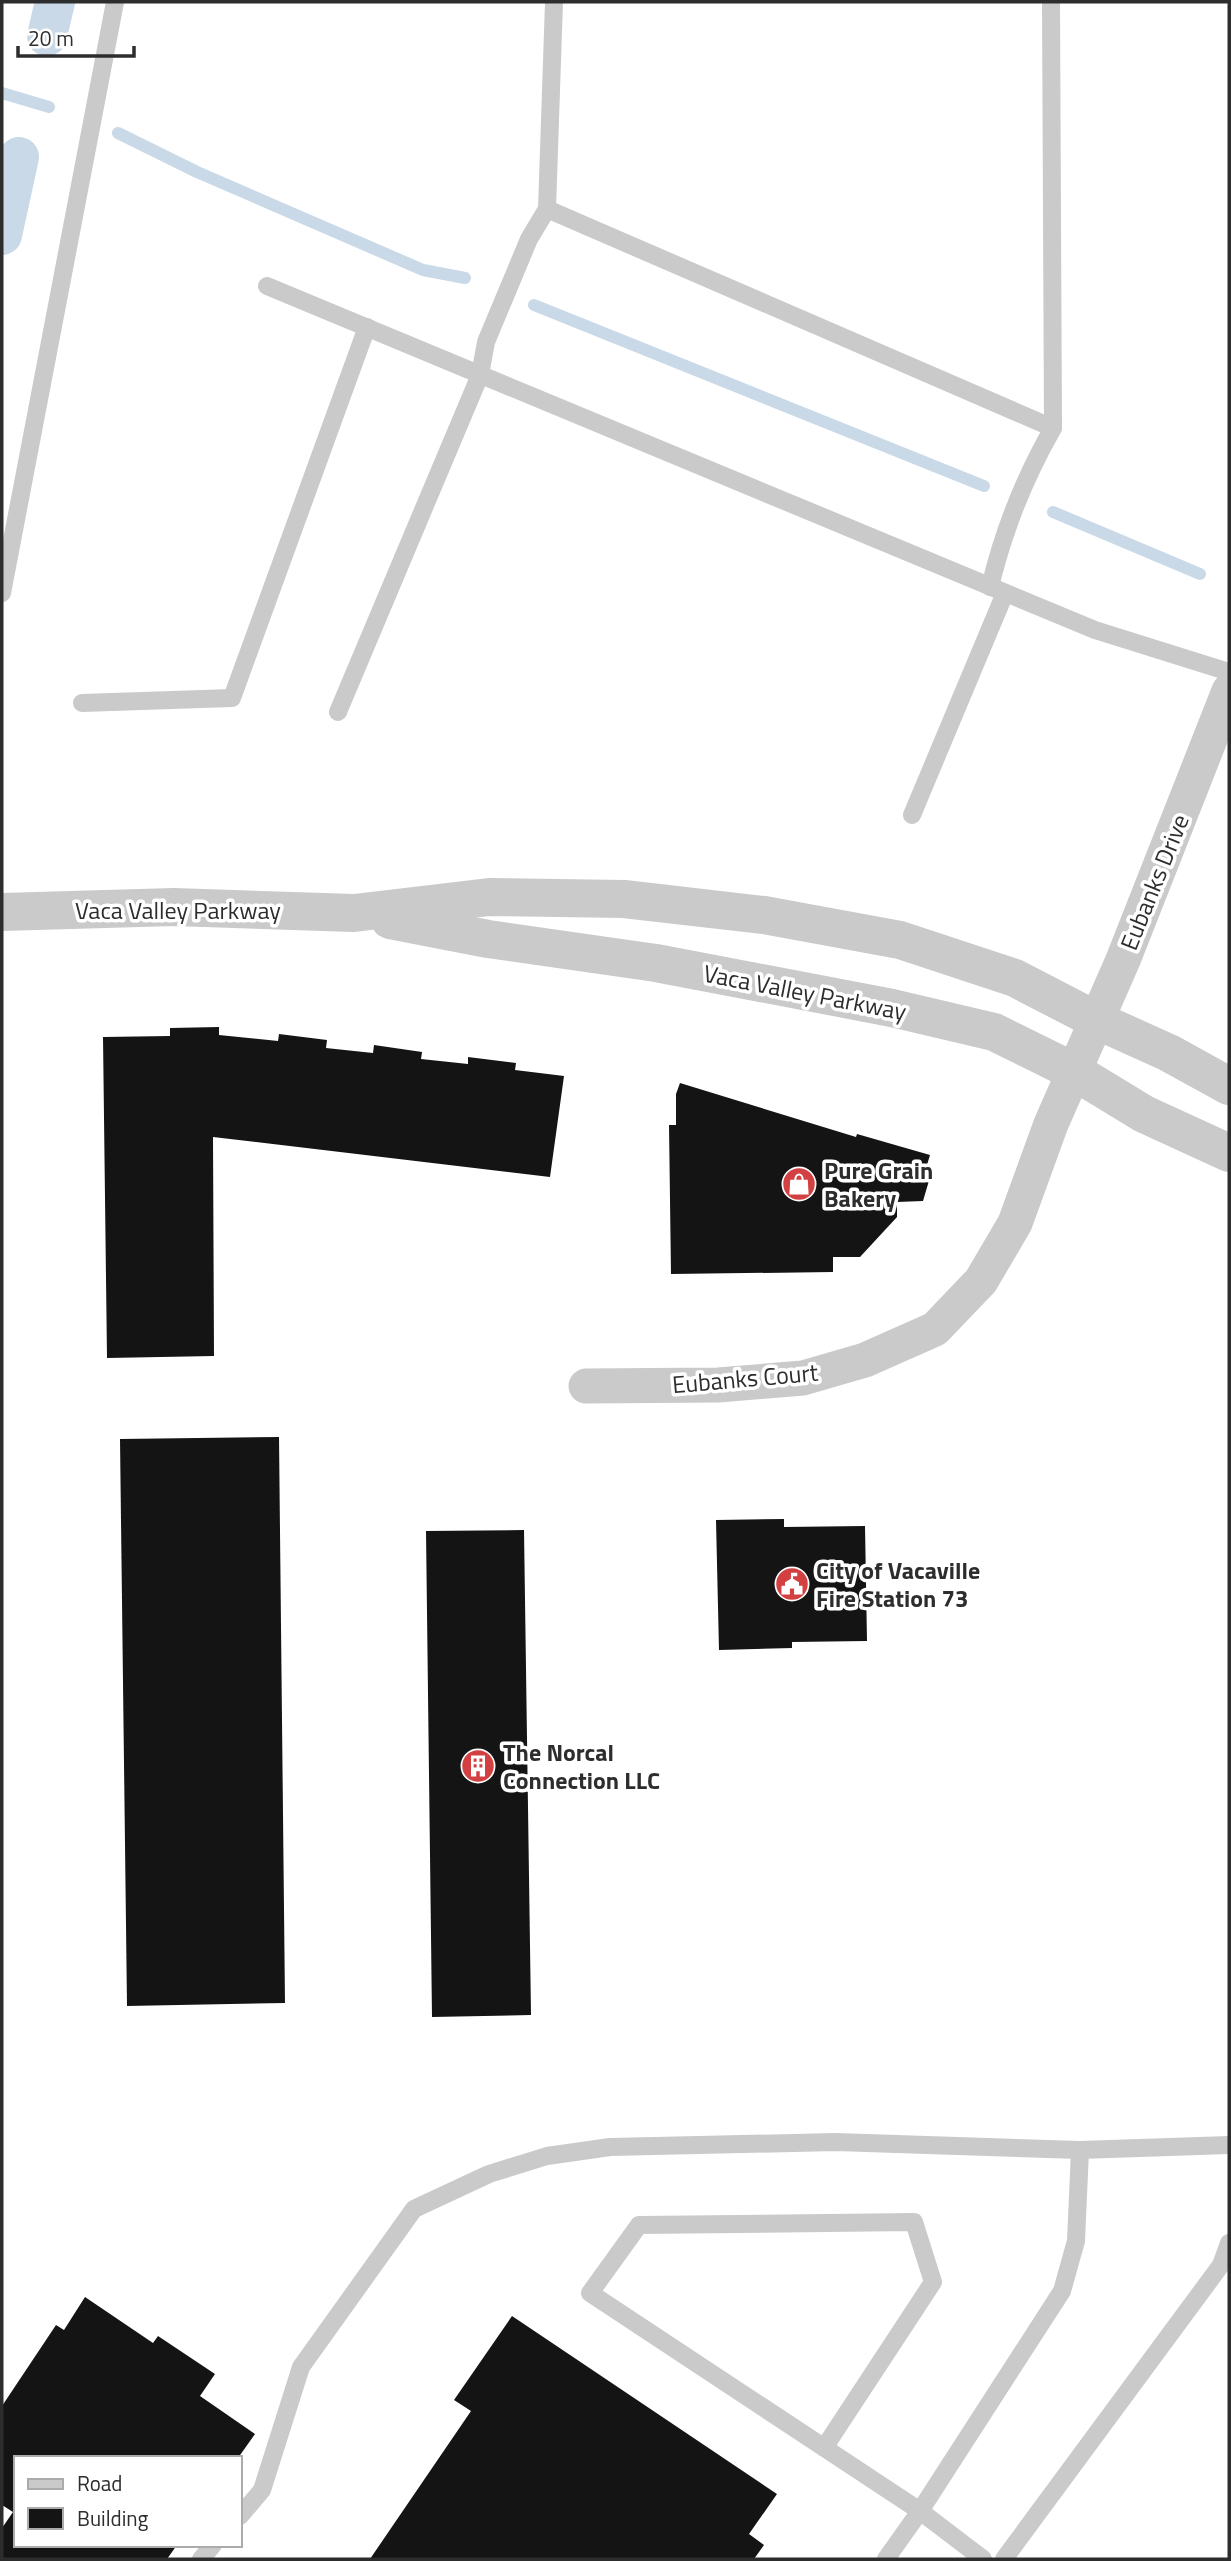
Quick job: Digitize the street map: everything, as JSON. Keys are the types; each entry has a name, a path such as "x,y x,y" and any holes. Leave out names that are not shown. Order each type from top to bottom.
{"street":[{"name":"Eubanks Drive","path":"1075,1072 1098,1021 1228,693"},
{"name":"Vaca Valley Parkway","path":"2,912 173,907 354,913 489,897 624,900 764,915 900,940 1015,978 1098,1021 1169,1053 1229,1086"},
{"name":"Vaca Valley Parkway","path":"354,913 488,939 656,963 892,1008 995,1032 1075,1072 1144,1114 1229,1153"},
{"name":"Eubanks Court","path":"586,1386 718,1385 803,1378 865,1360 935,1329 981,1281 1015,1223 1051,1124 1075,1072"}],"lane":[{"path":"2,593 115,2"},
{"path":"338,712 480,375 486,342 529,239 547,209 554,2"},
{"path":"912,815 997,590 999,548 1041,449 1053,428 1051,2"},
{"path":"547,209 1053,428"},
{"path":"267,286 1095,630 1228,693"},
{"path":"82,703 232,698 367,327"},
{"path":"242,2514 262,2490 301,2367 414,2209 489,2174 547,2156 610,2147 836,2141 1080,2150 1229,2146"},
{"path":"886,2559 1062,2291 1076,2241 1080,2150"},
{"path":"824,2448 933,2282 914,2222 639,2225 590,2293 824,2448 920,2511 983,2559"},
{"path":"1004,2559 1221,2265 1229,2243"}],"building":[{"path":"219,1027 219,1035 278,1041 279,1034 327,1040 326,1048 373,1053 374,1045 422,1052 421,1059 468,1064 468,1057 516,1063 515,1070 564,1076 550,1177 213,1137 214,1356 107,1358 103,1037 170,1036 170,1028"},
{"name":"Pure Grain Bakery","path":"680,1083 856,1137 857,1134 930,1155 927,1165 933,1167 923,1201 897,1202 897,1217 860,1257 833,1257 833,1272 671,1274 669,1125 676,1125 676,1094"},
{"path":"279,1437 285,2003 127,2006 120,1439"},
{"name":"City of Vacaville Fire Station 73","path":"784,1519 784,1527 865,1526 867,1641 792,1642 792,1648 719,1650 716,1520"},
{"name":"The Norcal Connection LLC","path":"524,1530 531,2015 432,2017 426,1531"},
{"path":"85,2297 153,2343 158,2336 215,2374 200,2396 255,2434 239,2456 14,2456 14,2547 176,2547 167,2559 2,2559 2,2528 13,2512 2,2505 2,2406 56,2325 64,2330"},
{"path":"512,2316 777,2494 749,2534 764,2545 754,2559 370,2559 471,2411 454,2400"}],"waterway":[{"path":"47,36 55,2"},
{"path":"2,93 49,107"},
{"path":"118,133 197,172 423,270 465,278"},
{"path":"2,235 19,157"},
{"path":"534,305 984,486"},
{"path":"1053,512 1200,574"}],"place":[{"name":"Pure Grain Bakery","path":"799,1184"},
{"name":"City of Vacaville Fire Station 73","path":"792,1584"},
{"name":"The Norcal Connection LLC","path":"478,1766"}]}
